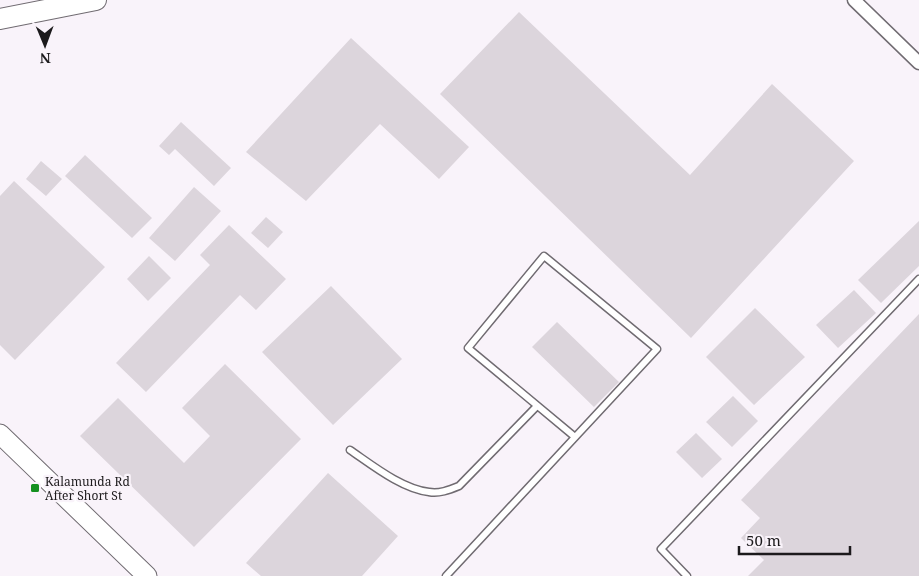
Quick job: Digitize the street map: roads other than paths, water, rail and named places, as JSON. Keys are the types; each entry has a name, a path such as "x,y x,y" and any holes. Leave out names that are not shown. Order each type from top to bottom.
{"highway":[{"path":"0,19 96,0"}],"main road":[{"path":"0,434 147,576"}],"street":[{"path":"854,0 919,63"}],"lane":[{"path":"446,576 576,437 657,349 544,256 468,348 576,437"},
{"path":"687,576 661,549 919,279"},
{"path":"350,450 408,487 429,493 446,491 459,486 537,406"}],"place":[{"name":"Kalamunda Rd After Short St","path":"35,488"}]}
